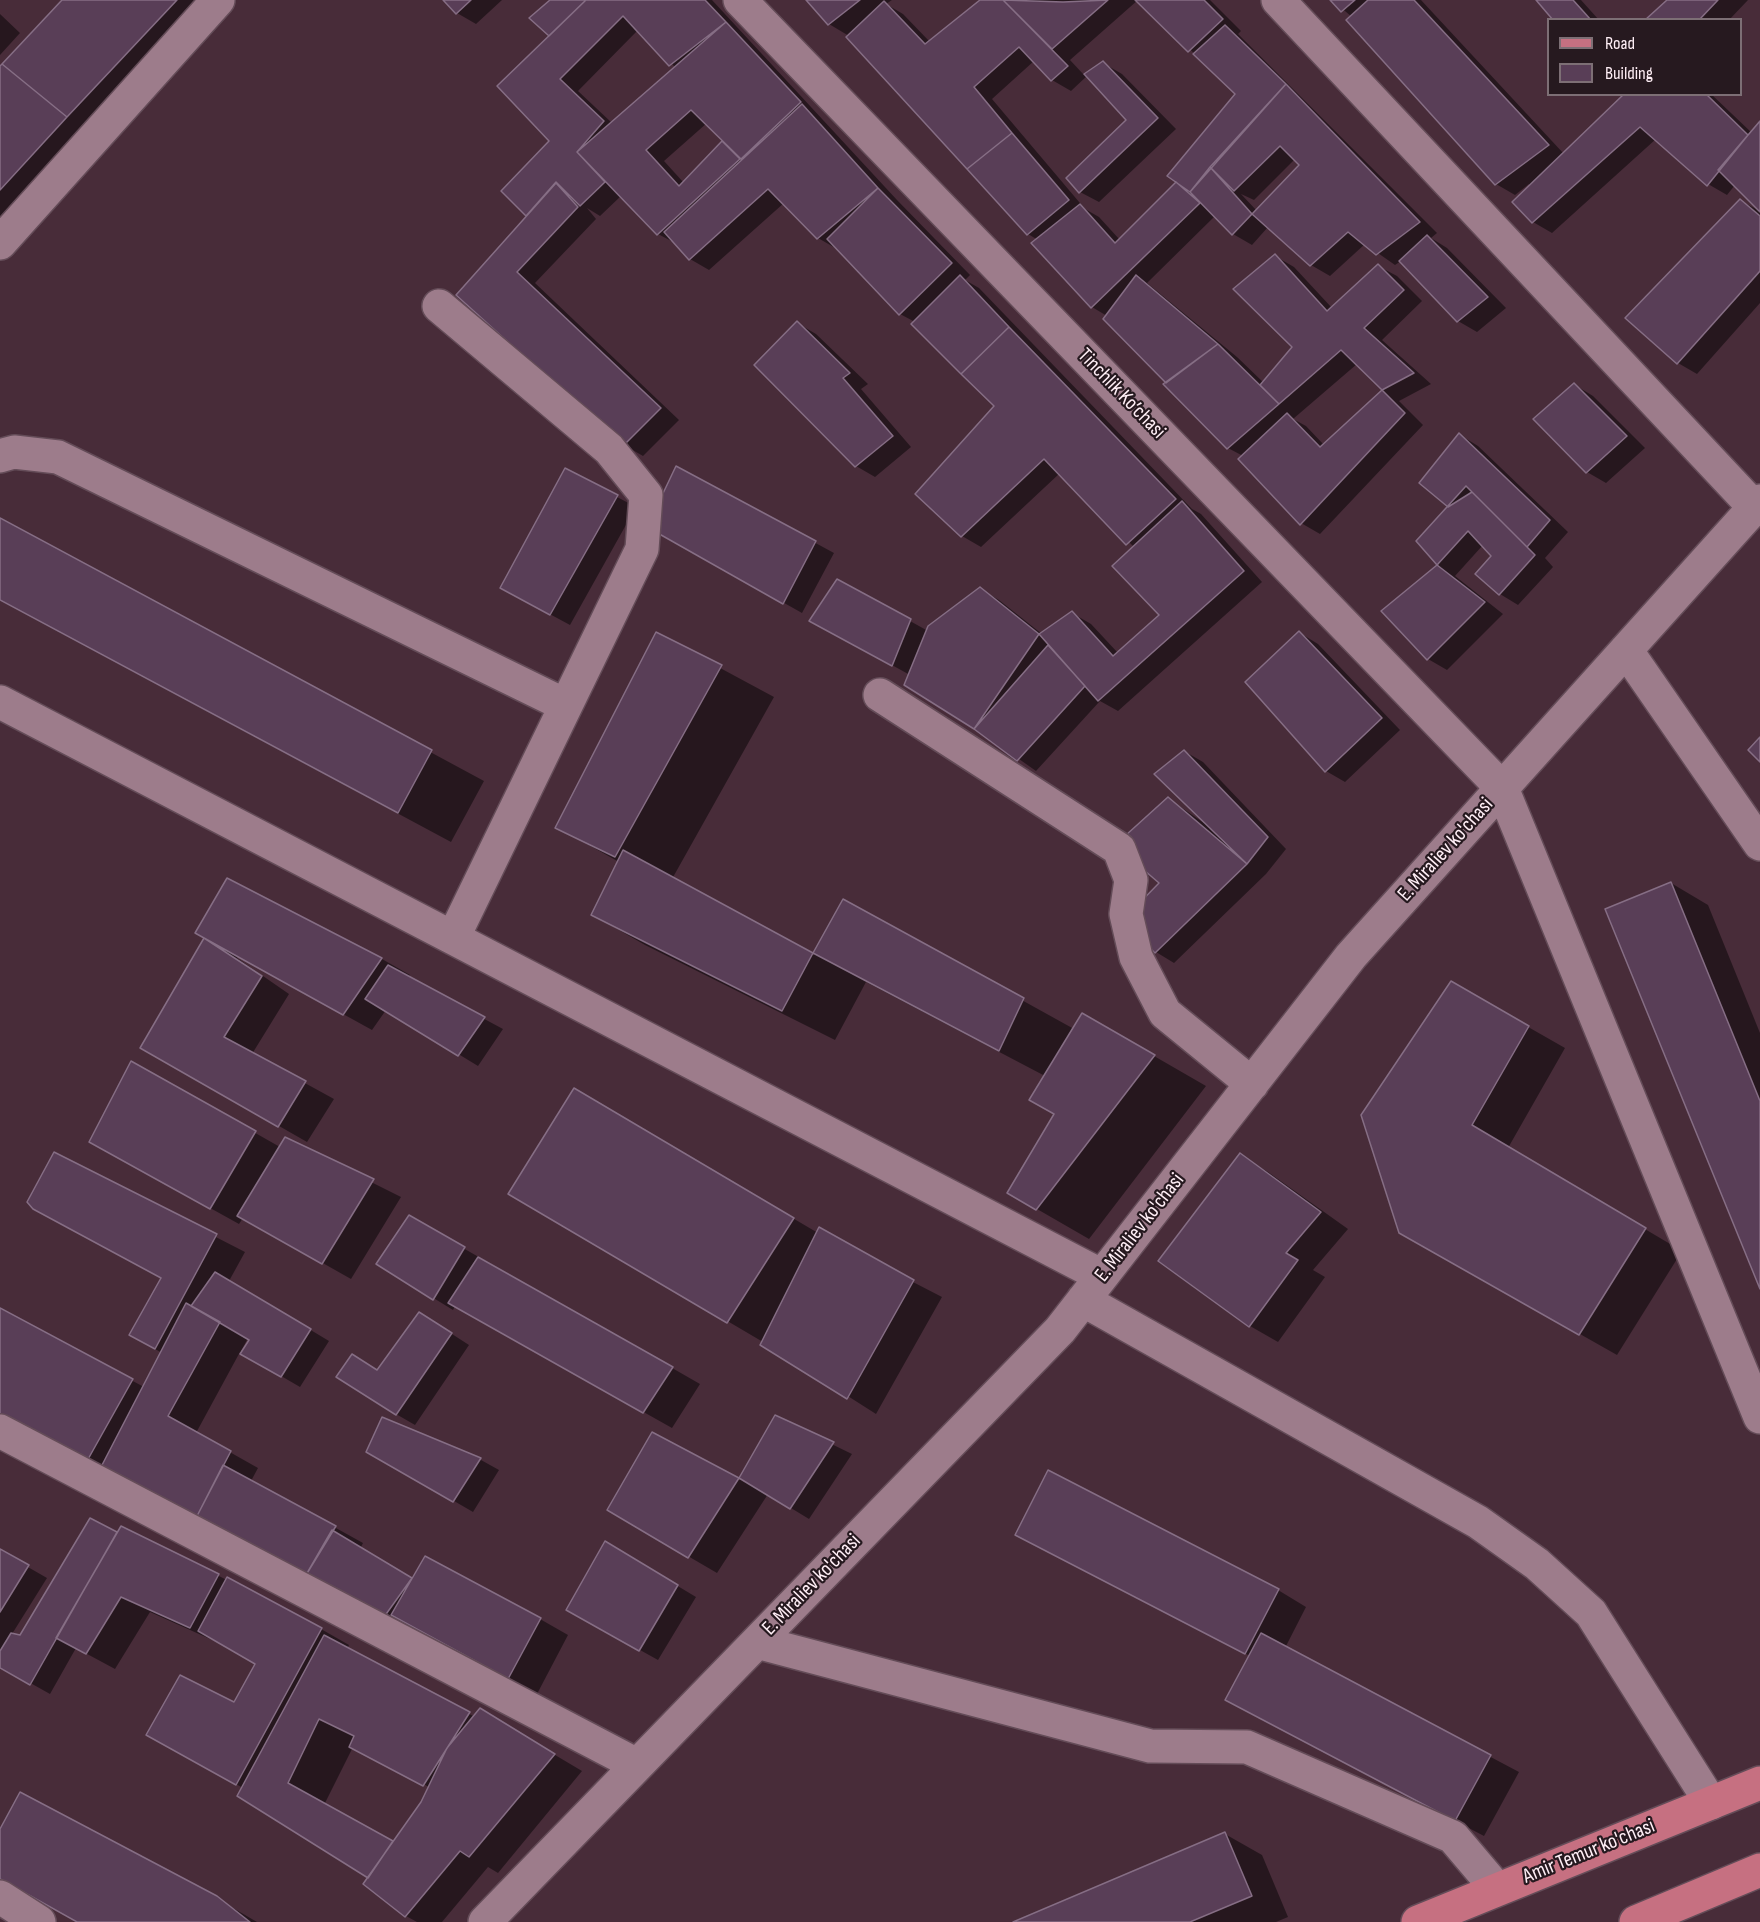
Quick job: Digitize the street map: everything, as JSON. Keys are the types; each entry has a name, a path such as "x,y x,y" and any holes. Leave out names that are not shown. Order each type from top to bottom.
{"main road":[{"name":"Amir Temur ko'chasi","path":"1418,1922 1760,1783"},
{"path":"1636,1922 1760,1870"}],"street":[{"path":"0,243 218,0"},
{"name":"Tinchlik Ko’chasi","path":"740,0 1502,788"},
{"path":"1278,0 1757,504"},
{"path":"439,306 609,449 646,495 642,549 453,938"},
{"path":"0,456 14,452 58,457 566,705"},
{"name":"E. Miraliev ko'chasi","path":"485,1922 1060,1330 1351,956 1757,504"},
{"path":"1626,650 1760,844"},
{"path":"880,695 1119,849 1131,880 1126,914 1136,957 1165,1012 1252,1084"},
{"path":"0,702 453,938 1093,1288 1478,1522 1538,1564 1591,1612 1711,1803"},
{"path":"1502,788 1753,1379 1760,1417"},
{"path":"0,1431 637,1766"},
{"path":"757,1642 1150,1746 1247,1747 1453,1837 1497,1889"},
{"path":"0,1897 39,1922"}],"building":[{"path":"62,0 177,0 67,117 2,64"},
{"path":"443,0 471,0 456,14"},
{"path":"550,0 586,0 549,36 529,18"},
{"path":"586,0 705,0 726,22 669,66 623,16 560,79 604,121 577,152 605,182 580,206 556,182 526,216 501,191 549,141 497,86"},
{"path":"806,0 860,0 828,25"},
{"path":"980,0 1003,0 1068,66 1051,81 1019,47 974,87 1012,133 967,169 846,37 884,1 925,44"},
{"path":"1003,0 1063,2 1108,0 1052,49"},
{"path":"1135,0 1204,0 1223,19 1188,52"},
{"path":"1330,0 1355,0 1341,12"},
{"path":"1368,0 1414,0 1549,145 1495,185 1346,20"},
{"path":"1536,0 1573,0 1589,18 1551,18"},
{"path":"1667,0 1718,0 1701,18 1647,18"},
{"path":"726,22 801,102 741,159 691,110 646,150 679,186 722,141 740,159 657,235 577,152"},
{"path":"1225,25 1286,84 1190,192 1167,176 1235,94 1193,54"},
{"path":"1103,61 1158,118 1079,193 1066,178 1126,120 1084,74"},
{"path":"2,64 67,117 0,190 0,66"},
{"path":"1286,84 1420,222 1376,255 1348,232 1310,266 1252,214 1299,165 1280,146 1234,191 1210,167"},
{"path":"1622,96 1708,96 1748,135 1707,186 1640,127 1532,223 1512,202"},
{"path":"802,104 878,188 817,239 768,189 689,260 664,232"},
{"path":"1760,121 1760,212 1718,170"},
{"path":"1012,133 1069,200 1027,235 967,169"},
{"path":"1210,167 1252,214 1232,235 1190,192"},
{"path":"1176,182 1200,203 1091,308 1031,243 1080,204 1115,243"},
{"path":"556,183 578,207 517,272 661,408 623,446 456,295"},
{"path":"878,188 952,263 899,315 827,239"},
{"path":"1740,199 1760,216 1760,271 1677,364 1625,318"},
{"path":"1427,235 1488,297 1457,322 1399,261"},
{"path":"1275,254 1327,311 1378,264 1404,290 1364,328 1414,373 1382,390 1341,350 1279,404 1260,385 1292,347 1233,289"},
{"path":"960,275 1009,327 961,374 911,324"},
{"path":"1136,275 1218,344 1166,383 1103,319"},
{"path":"797,321 850,373 843,378 893,436 855,467 754,365"},
{"path":"1009,327 1176,499 1126,545 1044,459 961,537 915,494 994,406 961,374"},
{"path":"1218,344 1279,404 1227,449 1163,384"},
{"path":"1574,383 1627,436 1586,473 1533,419"},
{"path":"1382,390 1405,413 1300,525 1238,459 1287,413 1320,447"},
{"path":"1459,433 1550,520 1527,547 1472,492 1448,507 1419,483"},
{"path":"676,466 816,541 783,604 647,527"},
{"path":"565,468 618,495 550,615 500,588"},
{"path":"1466,486 1535,555 1499,595 1475,574 1491,556 1468,531 1437,565 1416,541"},
{"path":"1182,501 1244,571 1098,701 1039,634 1072,611 1113,656 1159,615 1112,566"},
{"path":"0,518 432,750 398,813 0,600"},
{"path":"1437,565 1485,602 1427,660 1381,611"},
{"path":"837,579 911,619 892,666 809,621"},
{"path":"980,587 1039,634 974,729 904,685 928,626"},
{"path":"1299,631 1382,718 1325,772 1245,682"},
{"path":"656,632 722,665 615,857 555,828"},
{"path":"1048,645 1085,686 1017,761 974,729"},
{"path":"1760,737 1760,762 1748,750"},
{"path":"1184,750 1268,837 1247,864 1154,774"},
{"path":"1168,797 1247,864 1155,953 1122,921 1159,883 1115,845"},
{"path":"623,850 813,953 782,1011 591,915"},
{"path":"227,878 382,958 343,1015 195,933"},
{"path":"1671,882 1760,1101 1760,1289 1605,909"},
{"path":"843,899 1024,998 999,1051 813,953"},
{"path":"204,938 262,976 224,1037 306,1081 278,1127 140,1048"},
{"path":"388,965 485,1017 458,1056 365,999"},
{"path":"1451,981 1529,1026 1472,1125 1646,1228 1579,1335 1399,1233 1361,1115"},
{"path":"1082,1013 1155,1055 1036,1210 1007,1193 1054,1114 1029,1100"},
{"path":"131,1061 256,1131 210,1209 89,1142"},
{"path":"574,1088 794,1218 727,1323 508,1194"},
{"path":"285,1137 374,1179 322,1264 237,1216"},
{"path":"54,1152 217,1234 155,1349 129,1335 161,1278 33,1209 27,1202"},
{"path":"1240,1153 1321,1212 1286,1253 1298,1260 1249,1327 1158,1261"},
{"path":"409,1215 465,1247 433,1300 376,1264"},
{"path":"819,1227 914,1280 847,1399 760,1345"},
{"path":"478,1257 673,1367 643,1413 448,1303"},
{"path":"215,1272 311,1329 281,1377 240,1354 249,1340 191,1306"},
{"path":"186,1303 220,1322 168,1416 231,1451 197,1516 101,1467"},
{"path":"0,1308 133,1379 87,1461 0,1415"},
{"path":"419,1312 452,1333 396,1415 336,1377 352,1354 377,1370"},
{"path":"775,1415 834,1442 790,1509 739,1478"},
{"path":"382,1417 481,1458 453,1502 366,1452"},
{"path":"652,1432 739,1478 688,1558 607,1510"},
{"path":"223,1465 336,1526 306,1575 197,1516"},
{"path":"1048,1470 1279,1589 1245,1654 1015,1535"},
{"path":"90,1518 117,1532 30,1685 0,1668 0,1651 11,1633 20,1635"},
{"path":"121,1526 219,1574 190,1628 121,1597 86,1654 56,1638"},
{"path":"332,1530 412,1578 384,1617 306,1575"},
{"path":"605,1541 678,1585 639,1651 566,1610"},
{"path":"0,1549 29,1565 0,1612"},
{"path":"425,1556 541,1618 508,1679 391,1615"},
{"path":"227,1577 322,1628 236,1785 146,1735 180,1675 234,1702 255,1664 198,1631"},
{"path":"1261,1633 1491,1755 1455,1821 1225,1700"},
{"path":"324,1635 470,1712 423,1786 349,1747 354,1736 319,1719 288,1783 393,1841 368,1878 237,1796"},
{"path":"480,1708 555,1754 469,1857 460,1851 405,1917 363,1884 421,1802 447,1748"},
{"path":"20,1792 217,1896 250,1922 77,1922 0,1879 0,1829"},
{"path":"1225,1832 1252,1896 1190,1922 1013,1922"}]}
